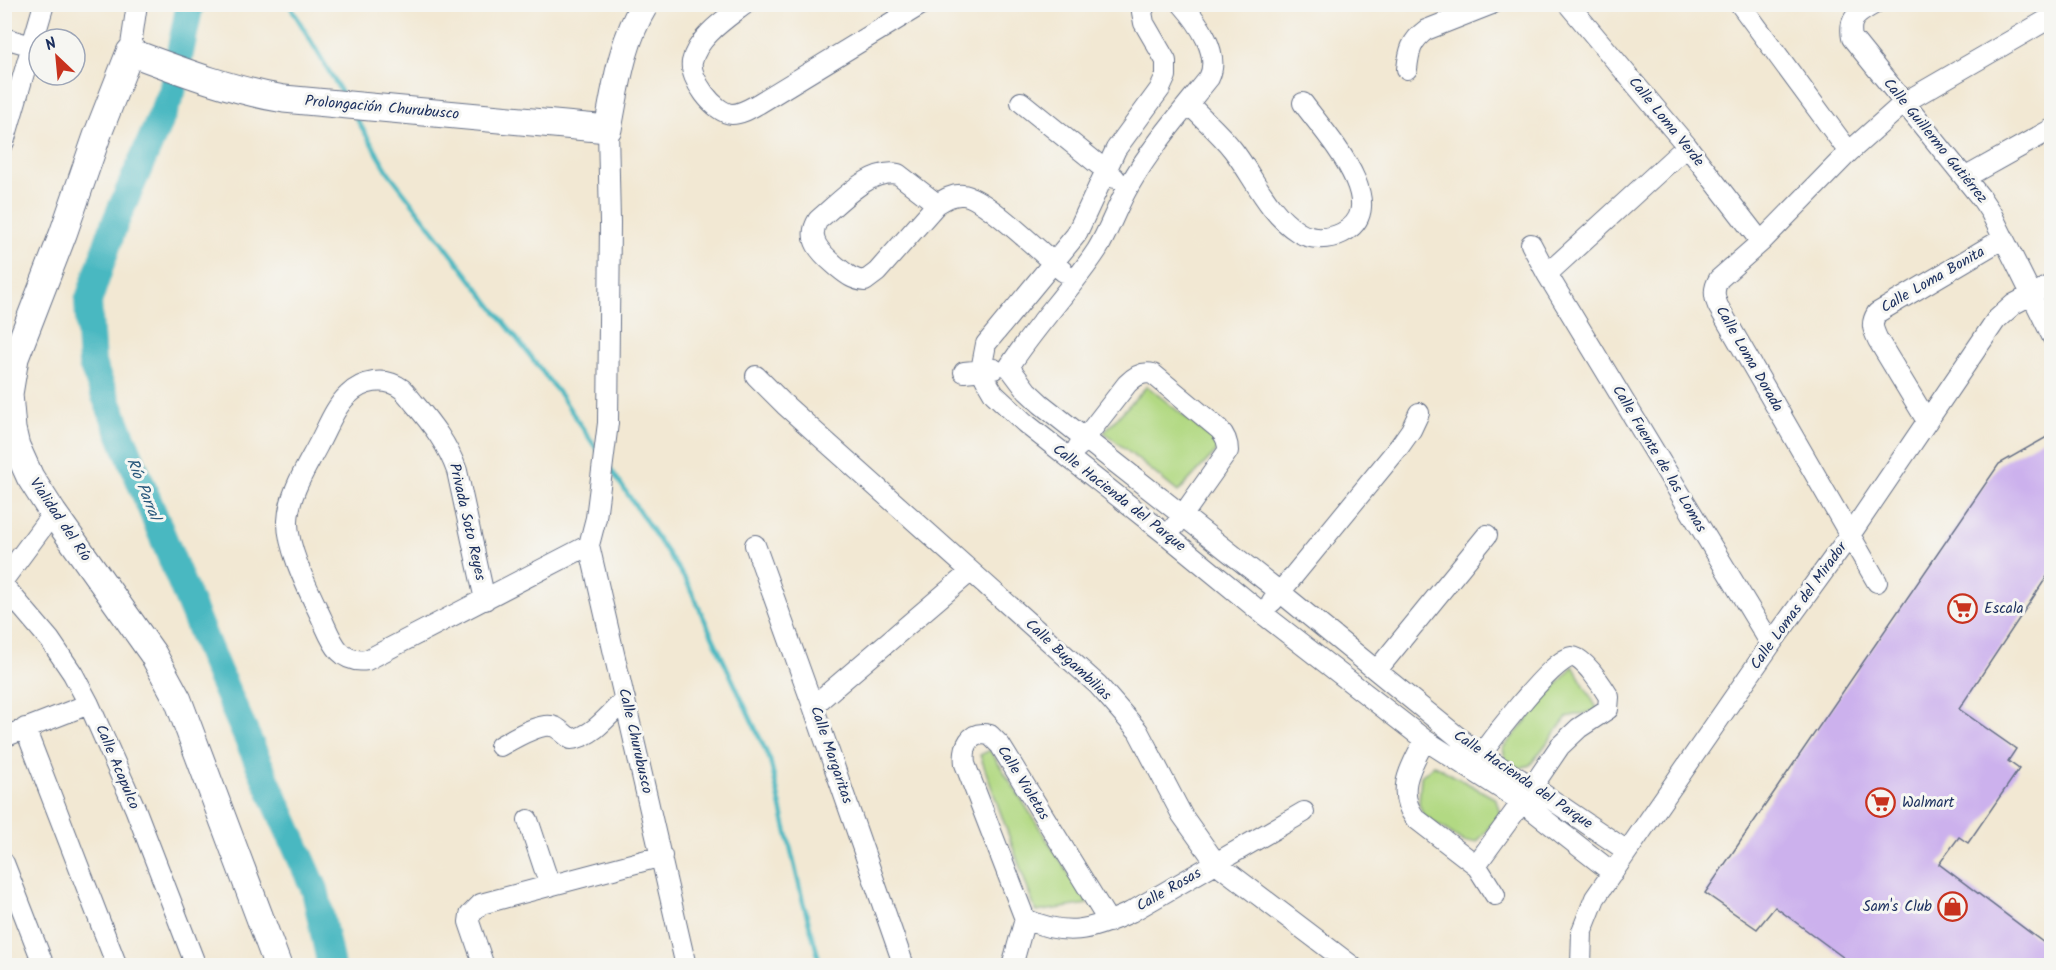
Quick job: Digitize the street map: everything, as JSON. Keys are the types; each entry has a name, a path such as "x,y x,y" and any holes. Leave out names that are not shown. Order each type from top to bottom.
{"main road":[{"path":"608,129 624,55 645,4"},
{"name":"Prolongación Churubusco","path":"130,52 208,82 284,99 608,129"},
{"name":"Vialidad del Río","path":"130,52 97,136 56,254 23,333 11,376 9,410 16,446 30,477 147,645 178,700 278,966"}],"street":[{"path":"37,27 44,4"},
{"path":"130,52 136,4"},
{"path":"746,4 731,14 706,38 696,50 692,63 694,77 705,95 717,108 729,114 742,112 758,104 922,4"},
{"path":"973,371 998,327 1054,264 1076,235 1116,149 1160,89 1166,76 1166,61 1144,23 1142,12 1146,4"},
{"path":"973,371 1009,367 1024,343 1075,281 1098,248 1128,187 1152,148 1209,78 1214,63 1211,52 1203,35 1182,4"},
{"path":"1407,69 1409,51 1418,36 1426,30 1492,4"},
{"name":"Calle Loma Verde","path":"1568,4 1687,146 1761,242"},
{"path":"1740,4 1849,152"},
{"name":"Calle Guillermo Gutiérrez","path":"1874,4 1856,15 1852,22 1852,38 1966,177 1991,213 2052,336"},
{"name":"Calle Loma Dorada","path":"1877,582 1724,316 1714,290 1719,279 1761,242 1849,152 1905,102 2052,17"},
{"path":"4,38 27,45"},
{"path":"4,142 27,63"},
{"path":"1022,102 1105,171 1128,187"},
{"path":"1189,104 1231,147 1259,190 1283,218 1299,232 1313,237 1335,237 1346,231 1359,218 1362,204 1361,192 1338,151 1303,104"},
{"name":"Calle Churubusco","path":"608,129 610,223 608,423 596,518 590,545 686,966"},
{"path":"1966,177 2052,129"},
{"path":"1546,274 1687,146"},
{"path":"937,204 898,174 878,174 867,179 818,220 813,227 813,236 824,256 851,278 865,281 878,272 937,204 954,196 964,195 973,197 984,204 1075,281"},
{"name":"Calle Loma Bonita","path":"1927,421 1878,340 1872,321 1876,313 2004,238"},
{"name":"Calle Fuente de las Lomas","path":"1531,244 1546,274 1771,644"},
{"name":"Calle Lomas del Mirador","path":"1581,966 1582,931 1595,898 1627,851 1850,535 1996,320 2014,303 2052,284"},
{"name":"Calle Hacienda del Parque","path":"1009,367 1027,391 1377,670 1475,762"},
{"name":"Calle Hacienda del Parque","path":"973,371 1006,406 1069,459 1425,740 1475,762 1627,851"},
{"path":"1069,459 1134,377 1153,374 1219,429 1225,435 1228,443 1228,451 1168,536"},
{"name":"Calle Bugambilias","path":"756,376 785,405 1098,685 1138,731 1182,815 1216,862 1352,966"},
{"name":"Privada Soto Reyes","path":"486,600 451,453 430,421 401,388 388,382 375,381 362,385 348,394 338,407 294,493 290,506 289,539 311,596 330,635 347,659 356,662 368,660 486,600 590,545"},
{"path":"1263,614 1399,447 1419,413"},
{"path":"4,579 53,513"},
{"path":"1377,670 1487,535"},
{"name":"Calle Margaritas","path":"755,545 904,966"},
{"path":"813,706 970,572"},
{"name":"Calle Acapulco","path":"4,586 50,640 73,674 89,704 135,808 196,966"},
{"path":"1475,762 1542,680 1560,662 1573,657 1581,659 1609,697 1608,709 1569,736 1560,746 1528,795 1476,865"},
{"path":"500,746 531,730 549,725 558,728 571,739 575,739 589,732 625,699"},
{"path":"4,737 89,704"},
{"path":"25,728 117,966"},
{"name":"Calle Violetas","path":"1025,919 964,764 963,754 968,741 981,735 990,735 1000,745 1109,922"},
{"path":"1425,740 1408,774 1405,789 1408,809 1415,818 1476,865 1496,895"},
{"name":"Calle Hacienda del Parque","path":"1528,795 1612,873"},
{"name":"Calle Rosas","path":"1025,919 1041,926 1062,930 1092,928 1109,922 1131,912 1304,813"},
{"path":"528,820 550,886"},
{"path":"484,966 469,922 470,915 481,904 662,856"},
{"path":"4,862 44,966"},
{"path":"1012,966 1025,919"}],"green space":[{"path":"1147,386 1221,446 1178,492 1104,432"},
{"path":"1573,666 1598,710 1567,717 1530,765 1520,768 1505,758 1503,748"},
{"path":"990,750 1088,904 1036,912 980,755"},
{"path":"1434,765 1496,799 1500,814 1477,842 1464,842 1423,815 1419,803 1421,776"}],"building":[{"path":"2052,434 2052,569 1959,709 2016,749 2008,761 2019,769 1968,843 1959,837 1939,864 2052,949 2052,966 1855,966 1775,907 1757,929 1705,893 1999,464"}],"waterway":[{"name":"Río Parral","path":"190,4 172,92 114,225 88,302 92,364 218,672 315,890 331,966"},
{"path":"289,4 343,95"},
{"path":"355,116 389,173 561,396 598,451"},
{"path":"610,468 687,582 770,760 803,902 821,966"}],"place":[{"name":"Escala","path":"1963,609"},
{"name":"Walmart","path":"1881,803"},
{"name":"Sam's Club","path":"1953,907"}]}
